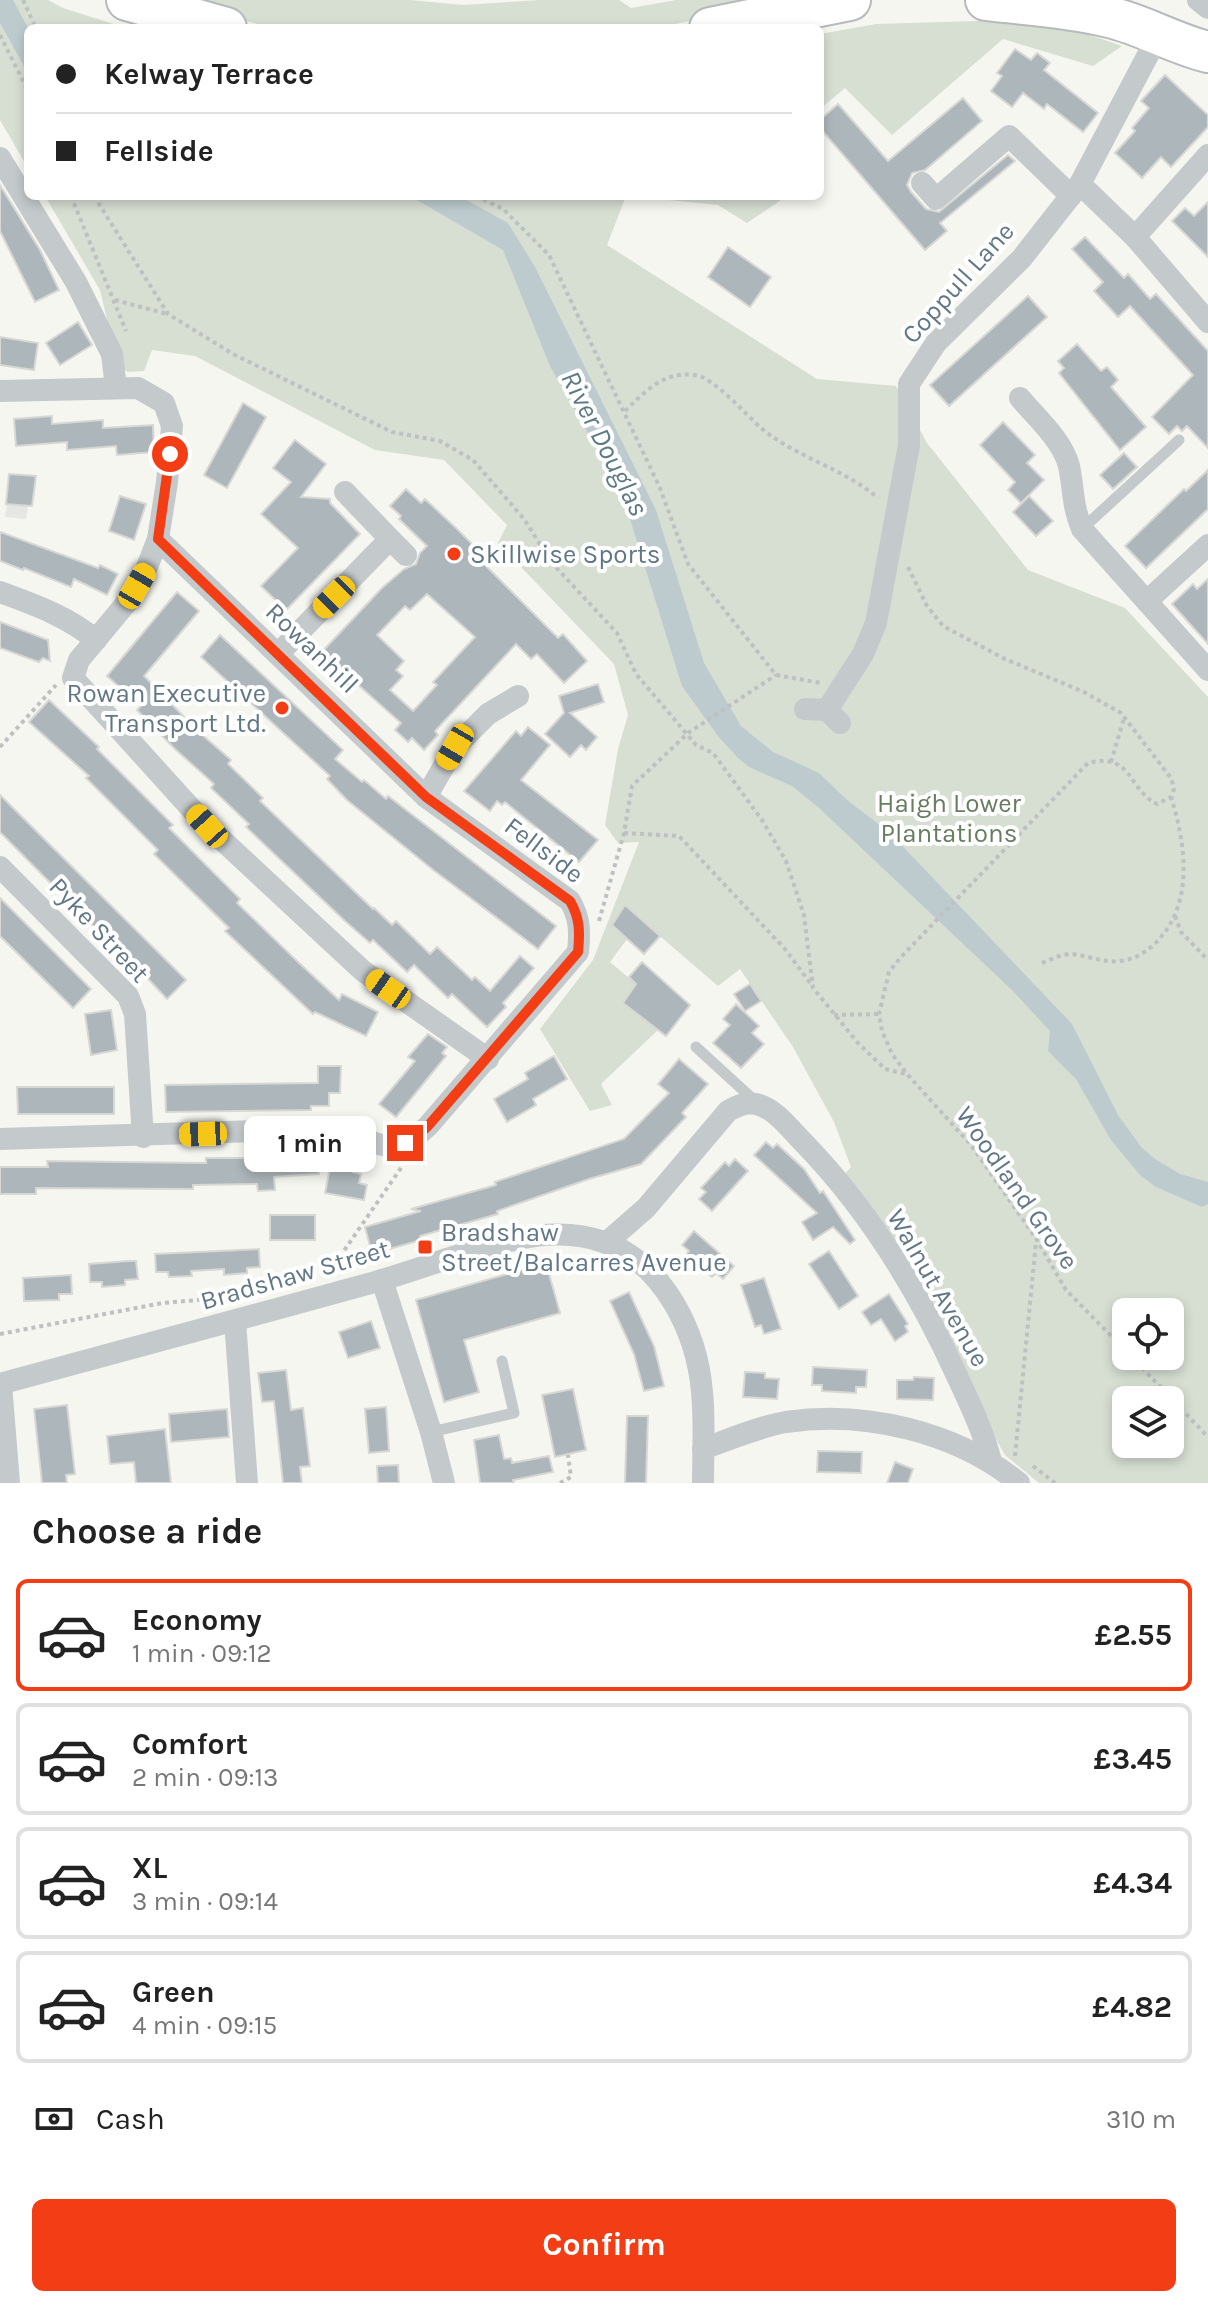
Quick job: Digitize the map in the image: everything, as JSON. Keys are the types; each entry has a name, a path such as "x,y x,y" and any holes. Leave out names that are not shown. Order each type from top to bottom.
{"highway":[{"path":"127,0 212,24"},
{"path":"730,24 850,0"},
{"path":"986,0 1060,4 1110,17 1150,50 1183,46 1208,49"},
{"path":"1124,0 1182,23 1208,49"}],"street":[{"path":"1198,0 1208,8"},
{"name":"Coppull Lane","path":"824,714 863,654 876,623 909,445 909,384 936,343 1022,258 1076,190 1150,50"},
{"path":"922,183 936,199 1009,136 1135,237 1208,322"},
{"path":"1135,237 1208,155"},
{"path":"0,158 24,197"},
{"path":"26,200 76,282 112,354 116,388"},
{"path":"0,391 138,388 164,403 172,426 158,539 145,572 128,601 79,660 73,678 207,826 363,971 488,1059"},
{"path":"1034,404 1069,465 1073,508 1082,529 1208,670"},
{"path":"278,654 398,547 345,492"},
{"name":"Rowanhill","path":"158,539 426,797"},
{"path":"1147,601 1207,546"},
{"path":"0,592 74,622 96,640"},
{"path":"426,797 455,747 488,714 518,696"},
{"name":"Fellside","path":"405,1143 428,1126 578,952 580,931 577,913 570,901 426,797"},
{"name":"Pyke Street","path":"0,867 128,996 135,1014 143,1137"},
{"path":"606,1243 646,1208 728,1111 740,1104 758,1104"},
{"name":"Walnut Avenue","path":"758,1104 776,1115 838,1178 894,1256 938,1334 983,1434 991,1461"},
{"path":"0,1139 143,1137 324,1129 349,1131 376,1144 391,1147 405,1143"},
{"name":"Bradshaw Street","path":"0,1384 382,1280 513,1240 573,1234 606,1243 632,1257 660,1282 675,1304 694,1350 702,1391 703,1483"},
{"path":"382,1280 431,1432 444,1483"},
{"path":"235,1321 247,1483"},
{"path":"0,1384 9,1483"},
{"path":"703,1449 782,1423 823,1418 859,1420 898,1427 991,1461 1016,1481"}],"lane":[{"path":"1082,529 1179,440"},
{"path":"696,1047 758,1104"},
{"path":"431,1432 514,1413 502,1361"}],"path":[{"path":"23,0 34,24"},
{"path":"0,35 24,84"},
{"path":"73,200 128,336"},
{"path":"97,200 168,314"},
{"path":"484,200 503,209 549,255 660,488 688,564 776,675 842,686"},
{"path":"115,300 168,314 233,354 392,432 440,441 473,460 524,519 551,562 617,633 636,674 696,745 713,753 762,820 786,861 804,915 813,988"},
{"path":"625,411 658,381 676,375 697,374 717,387 762,429 794,452 859,482 895,515"},
{"path":"918,592 943,626 1005,659 1084,692 1121,713 1171,778 1174,789 1171,797 1181,828 1184,860 1183,890 1175,916 1151,949 1129,960 1104,961 1076,954 1061,955 1042,963"},
{"path":"601,916 624,833 632,786 688,733 776,675"},
{"path":"0,747 56,685 73,678"},
{"path":"1111,762 1124,718"},
{"path":"907,1074 892,1054 882,1031 879,1014 889,972 901,957 1088,763 1111,762 1120,765 1147,799 1157,804 1171,797"},
{"name":"Woodland Grove","path":"624,833 679,836 785,949 834,1015 885,1069 907,1074 971,1145 1037,1240 1066,1290 1112,1337"},
{"path":"1175,916 1181,932 1208,960"},
{"path":"834,1015 879,1014"},
{"path":"329,1294 339,1258 402,1166 405,1143"},
{"path":"1016,1481 1037,1240"},
{"path":"0,1334 162,1303 253,1295 261,1313"},
{"path":"1144,1370 1208,1437"},
{"path":"560,1483 571,1477 568,1455"}],"shaded area":[{"path":"7,504 28,506 26,519 5,517"}],"green space":[{"path":"0,0 48,0 113,24 24,24 24,161 0,120"},
{"path":"165,0 410,0 463,5 540,0 619,0 631,8 676,0 792,0 675,24 258,24"},
{"path":"1044,19 1122,46 1093,66 1003,39 892,135 845,88 824,106 824,33 876,24"},
{"name":"Haigh Lower Plantations","path":"47,200 624,200 607,245 817,379 896,386 927,443 1028,570 1125,608 1208,697 1208,1483 1039,1483 1005,1455 844,1175 851,1167 834,1122 793,1047 740,969 718,986 625,906 612,924 627,939 610,962 636,984 623,1003 658,1030 601,1084 612,1105 590,1111 540,1029 593,960 639,842 618,843 605,825 618,749 628,715 614,664 498,543 507,525 444,460 375,450 195,356 152,350 144,371 128,372 118,365 100,290"},
{"path":"669,200 781,200 747,223 718,205"}],"water":[{"path":"0,0 13,0 26,24 24,66 0,23"},
{"name":"River Douglas","path":"417,200 466,200 508,223 535,267 656,510 704,663 741,726 773,752 819,773 847,800 890,833 1072,1024 1118,1115 1141,1147 1180,1174 1208,1182 1208,1204 1202,1207 1156,1187 1140,1175 1111,1140 1076,1079 1048,1051 1050,1031 1013,991 818,807 792,786 749,767 718,736 682,686 622,493 550,366 503,250"}],"building":[{"path":"1015,49 1031,60 1037,53 1050,63 1044,70 1098,113 1083,132 1047,104 1044,109 1023,93 1012,107 991,91 1002,76 997,73"},
{"path":"1165,75 1208,115 1208,127 1171,167 1161,157 1142,178 1115,153 1135,131 1132,128 1149,108 1141,101"},
{"path":"963,98 982,121 925,170 912,173 907,185 911,192 926,209 939,212 1008,155 1015,161 940,223 947,231 925,250 824,133 824,116 838,104 888,161"},
{"path":"0,185 40,250 59,290 35,302 0,231"},
{"path":"1208,202 1208,257 1172,221 1185,208 1194,216"},
{"path":"1085,237 1124,278 1128,274 1150,299 1156,294 1208,351 1208,448 1187,426 1182,431 1177,426 1169,434 1152,417 1193,375 1130,306 1118,317 1094,291 1103,282 1072,249"},
{"path":"728,247 771,277 750,307 708,277"},
{"path":"1028,296 1047,317 949,406 930,385"},
{"path":"78,322 92,345 60,365 46,343"},
{"path":"0,337 38,343 34,370 0,365"},
{"path":"1077,344 1101,371 1107,367 1118,380 1111,387 1146,427 1120,450 1059,373 1064,368 1058,361"},
{"path":"243,403 266,417 227,488 204,475"},
{"path":"52,416 52,424 103,420 103,428 153,425 154,452 117,455 116,446 67,450 67,442 16,446 14,419"},
{"path":"1003,422 1035,455 1027,463 1044,480 1021,503 1008,490 1015,482 980,445"},
{"path":"295,440 326,464 301,497 330,499 330,503 360,534 286,610 261,586 298,548 261,514 291,482 273,468"},
{"path":"1124,453 1137,467 1113,489 1100,475"},
{"path":"1208,470 1208,509 1146,568 1125,546"},
{"path":"9,474 36,476 32,506 6,504"},
{"path":"406,489 421,503 425,499 491,563 487,567 558,638 563,634 587,661 564,683 537,654 531,659 516,644 435,731 438,735 424,750 412,738 408,742 395,730 401,723 346,674 342,677 319,655 382,588 404,569 416,564 427,546 390,506","holes":["427,594 475,637 433,682 437,685 413,711 390,690 403,676 396,670 404,661 377,635 405,606 410,610"]},
{"path":"120,496 146,504 134,540 109,531"},
{"path":"1029,496 1053,521 1036,536 1013,512"},
{"path":"0,532 98,568 100,565 118,574 107,595 74,579 71,587 23,570 0,561"},
{"path":"1208,579 1208,644 1172,604 1193,584 1197,589"},
{"path":"177,592 199,611 144,676 231,760 228,764 263,798 260,801 373,909 392,925 396,921 430,954 437,947 472,980 475,977 490,991 520,956 534,968 503,1003 506,1007 487,1027 452,994 448,998 414,965 407,972 373,940 370,943 345,921 246,827 249,824 211,788 214,784 175,749 137,710 141,706 107,676"},
{"path":"0,622 48,640 50,661 43,658 39,662 0,648"},
{"path":"220,635 343,750 335,759 386,799 388,796 556,926 538,949 347,800 327,779 330,776 201,657"},
{"path":"598,684 604,702 570,713 597,737 586,750 581,745 570,757 545,734 564,713 559,696"},
{"path":"49,700 99,747 97,749 173,825 169,828 240,899 237,903 298,962 339,1000 342,994 378,1012 366,1036 315,1012 313,1014 225,931 229,928 154,854 158,850 86,778 89,776 29,722"},
{"path":"528,727 550,745 521,780 598,840 579,862 505,802 502,805 497,801 490,811 464,791 516,731 521,736"},
{"path":"0,795 186,980 167,999 0,832"},
{"path":"0,898 91,989 73,1008 0,936"},
{"path":"625,905 660,936 644,954 612,925"},
{"path":"642,962 690,1005 666,1036 623,1003 636,984 629,977"},
{"path":"750,984 761,1001 745,1011 734,994"},
{"path":"736,1004 759,1026 752,1033 764,1044 741,1068 713,1043 730,1025 723,1019"},
{"path":"111,1010 117,1050 91,1055 85,1014"},
{"path":"428,1034 447,1047 442,1053 446,1056 396,1117 379,1104 415,1061 408,1057"},
{"path":"554,1056 567,1079 533,1099 536,1105 507,1122 494,1099 528,1079 525,1073"},
{"path":"679,1059 708,1084 682,1113 686,1117 641,1164 372,1254 365,1227 421,1211 411,1209 496,1185 495,1182 624,1139 669,1093 658,1084"},
{"path":"318,1066 341,1066 340,1093 329,1093 329,1106 311,1106 311,1110 166,1112 165,1085 318,1083"},
{"path":"17,1087 114,1087 114,1114 18,1114"},
{"path":"766,1142 773,1148 777,1144 804,1169 820,1193 823,1191 855,1240 850,1244 833,1227 813,1240 802,1222 817,1213 754,1155"},
{"path":"318,1157 319,1174 274,1177 275,1190 258,1191 257,1184 193,1185 193,1189 36,1188 36,1194 0,1194 0,1167 48,1167 47,1161 206,1163 206,1158"},
{"path":"735,1159 748,1171 712,1211 699,1199 706,1192 701,1188 725,1162 729,1166"},
{"path":"331,1163 354,1167 353,1172 361,1174 359,1183 367,1185 364,1200 325,1193"},
{"path":"270,1215 315,1215 315,1240 270,1240"},
{"path":"694,1231 734,1266 723,1279 716,1273 712,1277 686,1255 689,1251 682,1245"},
{"path":"259,1249 260,1267 247,1268 247,1273 224,1275 224,1269 191,1271 192,1276 169,1277 168,1272 156,1272 155,1254"},
{"path":"829,1251 858,1296 839,1309 809,1264"},
{"path":"136,1261 138,1279 125,1280 125,1285 102,1287 102,1282 90,1282 89,1264"},
{"path":"546,1263 560,1313 464,1340 479,1392 444,1402 416,1300"},
{"path":"71,1275 72,1294 59,1294 59,1300 24,1301 23,1278"},
{"path":"764,1278 781,1329 764,1334 761,1325 755,1327 741,1285"},
{"path":"629,1292 654,1346 664,1386 644,1391 634,1354 610,1301"},
{"path":"889,1294 908,1324 905,1326 908,1332 895,1341 881,1319 871,1325 862,1312"},
{"path":"371,1321 380,1348 348,1358 339,1332"},
{"path":"813,1367 867,1370 866,1387 856,1387 856,1393 822,1391 822,1385 812,1385"},
{"path":"286,1370 291,1410 303,1408 310,1466 300,1467 302,1483 283,1483 274,1401 262,1402 258,1373"},
{"path":"745,1372 765,1373 765,1378 779,1379 777,1399 743,1397"},
{"path":"914,1377 934,1378 933,1400 897,1399 897,1380 913,1380"},
{"path":"573,1389 586,1450 555,1457 542,1395"},
{"path":"67,1405 75,1474 66,1475 67,1483 42,1483 34,1409"},
{"path":"386,1407 389,1451 369,1453 365,1409"},
{"path":"227,1409 229,1437 171,1442 169,1414"},
{"path":"627,1416 648,1416 646,1483 625,1483"},
{"path":"165,1429 171,1483 136,1483 134,1462 110,1464 107,1436"},
{"path":"499,1435 504,1459 511,1458 512,1463 549,1456 553,1472 513,1480 514,1483 480,1483 474,1440"},
{"path":"818,1451 862,1452 861,1473 817,1472"},
{"path":"895,1462 913,1469 908,1483 887,1483"},
{"path":"398,1465 399,1483 378,1483 377,1466"}],"place":[{"name":"Skillwise Sports","path":"454,554"},
{"name":"Rowan Executive Transport Ltd.","path":"282,708"},
{"name":"Bradshaw Street/Balcarres Avenue","path":"425,1247"}],"route":[{"path":"170,454 158,539 426,797 570,901 577,913 580,931 578,952 428,1126 405,1143"}]}
